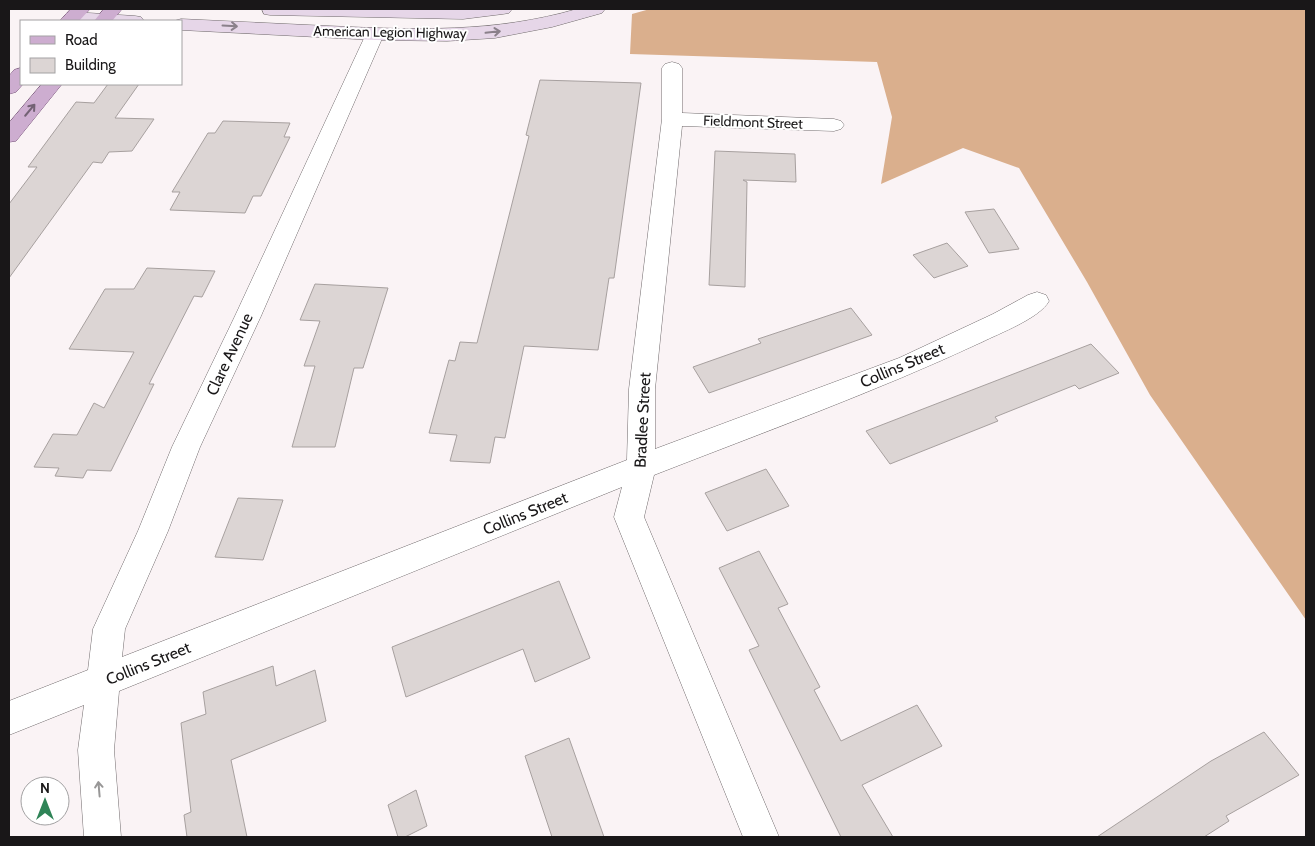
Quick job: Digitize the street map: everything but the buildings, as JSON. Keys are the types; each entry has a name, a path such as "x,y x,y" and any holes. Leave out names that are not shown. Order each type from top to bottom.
{"main road":[{"name":"American Legion Highway","path":"182,24 383,19 463,14 504,9"},
{"name":"American Legion Highway","path":"253,10 383,19 447,35 496,32 552,22 596,9"},
{"path":"75,16 106,16 129,20"},
{"path":"9,88 20,75"},
{"path":"9,136 51,85"}],"street":[{"name":"Clare Avenue","path":"103,837 96,750 109,629 153,531 186,446 248,316 383,19"},
{"name":"Bradlee Street","path":"672,68 672,120 642,389 641,467 630,517 761,837"},
{"name":"Fieldmont Street","path":"672,120 834,125"},
{"name":"Collins Street","path":"9,718 641,467 908,364 1002,321 1037,301"}],"shaded area":[{"path":"650,9 1306,9 1306,620 1150,395 1087,282 1019,168 963,148 881,184 892,117 877,62 630,54 632,14"}]}
